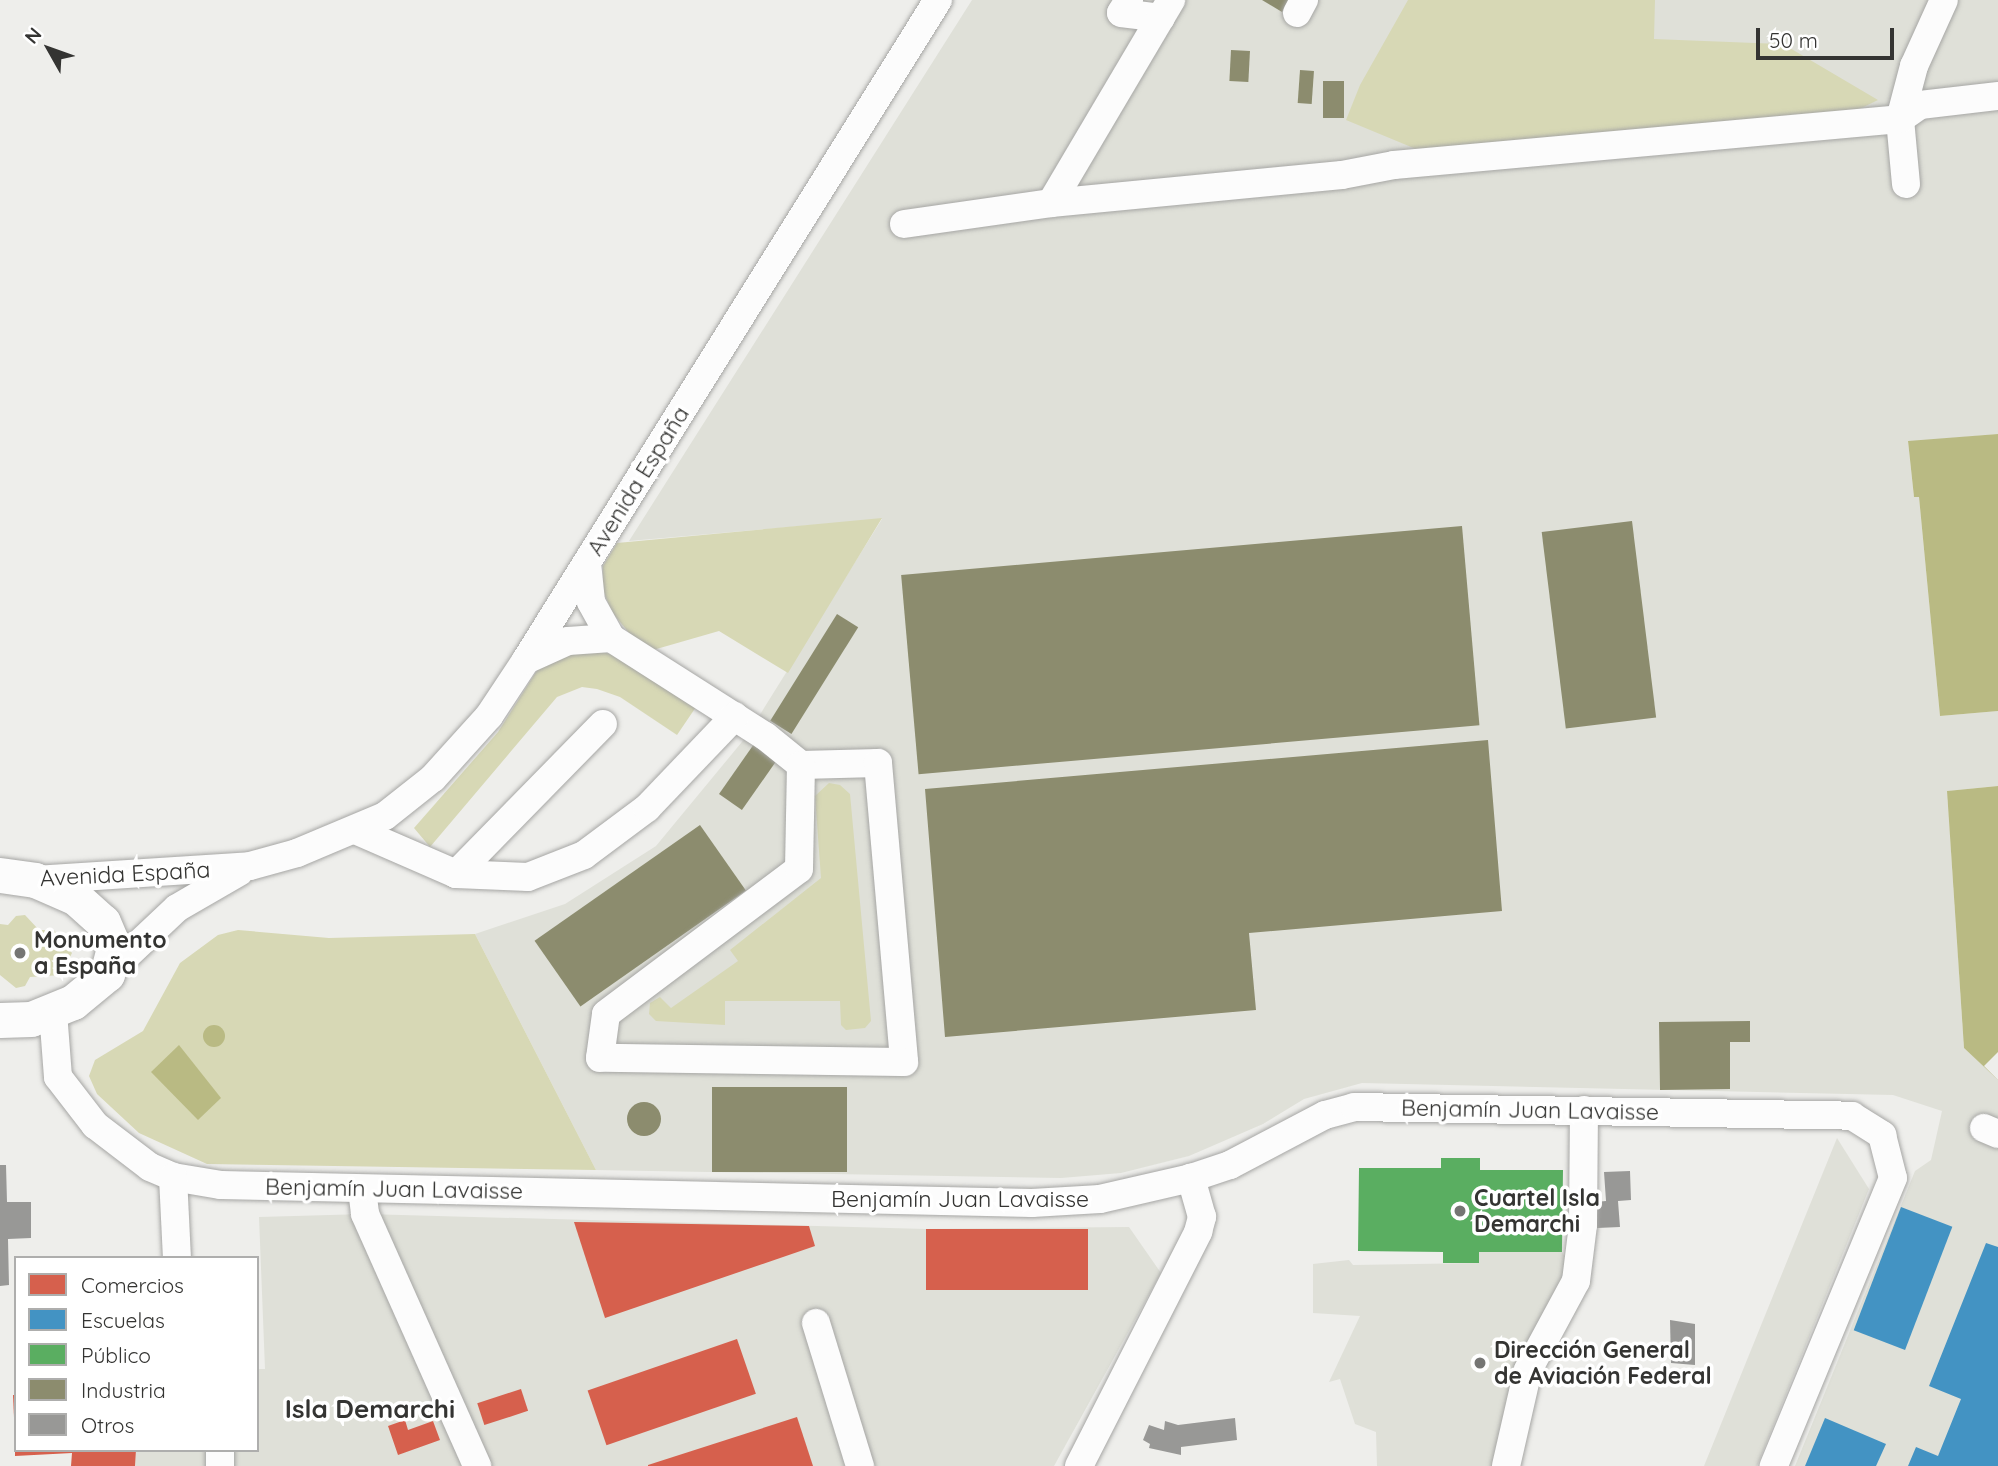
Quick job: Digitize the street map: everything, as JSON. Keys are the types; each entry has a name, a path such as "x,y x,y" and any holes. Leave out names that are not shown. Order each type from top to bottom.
{"main road":[{"name":"Avenida España","path":"0,875 35,880"},
{"path":"35,880 76,898 103,922 114,948 107,974"},
{"name":"Avenida España","path":"0,1020 53,1012 107,974"}],"street":[{"name":"Avenida España","path":"35,880 250,866 297,853 385,816 443,768 489,716 526,660 938,0"},
{"path":"1129,0 1121,13 1166,9"},
{"path":"1906,184 1900,119 1914,66 1944,0"},
{"path":"1051,202 1166,9"},
{"path":"904,224 1051,202 1342,175 1394,164 1900,119 1920,105 1998,96"},
{"path":"587,563 590,602 611,638 735,716 801,765 878,762 904,1062 600,1058 606,1014 799,869 801,765"},
{"path":"526,660 568,640 611,638"},
{"path":"355,830 456,874 528,877 584,855 647,808 735,716"},
{"path":"456,874 603,723"},
{"name":"Avenida España","path":"107,974 177,908 250,866"},
{"name":"Benjamín Juan Lavaisse","path":"53,1012 58,1077 68,1096 119,1146 173,1177 221,1185 1032,1203 1100,1199 1191,1178 1230,1165 1325,1115 1354,1107 1841,1115 1863,1120 1882,1135 1893,1167 1885,1203 1774,1466"},
{"path":"1506,1466 1528,1370 1576,1281 1583,1226 1584,1110"},
{"path":"173,1177 177,1256"},
{"path":"1079,1466 1198,1232 1202,1217 1191,1178"},
{"path":"362,1189 365,1214 477,1466"},
{"path":"816,1323 859,1466"}],"shaded area":[{"path":"972,0 1998,0 1998,434 1908,442 1914,497 1919,497 1940,716 1998,711 1998,786 1947,791 1964,1048 1998,1080 1998,1466 1795,1466 1915,1171 1931,1160 1942,1111 1893,1095 1362,1083 1304,1099 1263,1124 1189,1156 1121,1173 1061,1178 596,1170 475,934 565,904 656,846 746,737 882,519 629,541"},
{"path":"1408,0 1655,0 1654,39 1783,44 1878,100 1845,116 1428,154 1346,120 1360,85"},
{"path":"1998,434 1998,711 1940,716 1919,497 1914,497 1908,441"},
{"path":"882,518 788,673 719,631 653,650 629,633 612,612 603,590 603,566 617,543"},
{"path":"591,648 619,657 696,707 677,735 620,697 597,689 582,687 557,697 430,847 414,828 498,732 543,661"},
{"path":"829,783 840,785 850,794 871,1021 865,1028 846,1030 841,1025 840,1001 725,1001 725,1025 656,1021 649,1014 650,1003 660,997 671,1008 738,961 730,950 821,878 815,796"},
{"path":"1998,786 1998,1080 1964,1048 1947,791"},
{"path":"25,915 39,930 54,930 72,953 61,975 30,977 25,986 16,988 0,975 0,924 8,925 16,916"},
{"path":"238,930 329,938 475,934 596,1170 207,1164 139,1133 97,1094 89,1076 95,1060 143,1031 180,963 218,935"},
{"path":"214,1025 222,1028 225,1036 222,1044 214,1047 206,1044 203,1036 206,1028"},
{"path":"179,1045 221,1098 198,1120 151,1072"},
{"path":"1837,1138 1869,1189 1757,1466 1704,1466"},
{"path":"365,1214 926,1229 1129,1227 1161,1273 1054,1466 135,1466 136,1452 259,1452 259,1369 265,1369 259,1217"},
{"path":"1479,1252 1562,1252 1566,1258 1547,1353 1513,1466 1377,1466 1376,1432 1355,1424 1340,1379 1329,1382 1360,1316 1313,1313 1313,1264 1349,1260 1353,1265 1478,1263"}],"pier":[{"path":"1998,1052 1998,1080 1984,1066"}],"building: Comercios":[{"path":"574,1222 809,1226 815,1246 605,1318"},
{"path":"926,1229 1088,1229 1088,1290 926,1290"},
{"path":"737,1339 756,1394 606,1445 588,1390"},
{"path":"521,1389 528,1411 484,1425 477,1403"},
{"path":"797,1417 813,1466 648,1466 648,1465"},
{"path":"405,1420 408,1430 433,1421 440,1440 398,1455 388,1426"},
{"path":"15,1452 136,1452 135,1466 71,1466 72,1453 15,1456"}],"building: Escuelas":[{"path":"1901,1207 1952,1227 1905,1350 1854,1330"},
{"path":"1986,1243 1998,1247 1998,1466 1908,1466 1916,1447 1938,1456 1961,1399 1929,1386"},
{"path":"1825,1418 1886,1444 1876,1466 1805,1466"}],"building: Público":[{"name":"Cuartel Isla Demarchi","path":"1441,1158 1480,1158 1480,1170 1563,1170 1562,1252 1479,1252 1479,1263 1443,1263 1443,1252 1358,1251 1359,1168 1441,1168"}],"building: Industria":[{"path":"1262,0 1289,0 1282,12"},
{"path":"1231,50 1250,51 1248,82 1229,81"},
{"path":"1300,70 1314,71 1312,104 1298,103"},
{"path":"1323,81 1344,81 1344,118 1323,118"},
{"path":"1632,521 1656,718 1566,729 1542,532"},
{"path":"1462,526 1479,725 919,774 901,575"},
{"path":"837,614 858,627 791,734 770,721"},
{"path":"1488,740 1502,911 1249,933 1256,1010 945,1037 925,789"},
{"path":"754,744 777,760 742,810 719,794"},
{"path":"700,825 746,891 580,1006 535,941"},
{"path":"1750,1021 1750,1042 1730,1042 1730,1089 1660,1090 1659,1022"},
{"path":"712,1087 847,1087 847,1172 712,1172"},
{"path":"644,1102 656,1107 661,1119 656,1131 644,1136 632,1131 627,1119 632,1107"}],"building: Otros":[{"path":"0,1165 6,1165 7,1202 31,1202 31,1238 8,1239 9,1285 0,1286"},
{"path":"1630,1171 1631,1200 1618,1201 1620,1227 1597,1228 1595,1202 1606,1201 1604,1172"},
{"path":"1670,1320 1695,1324 1695,1365 1671,1363"},
{"path":"1235,1418 1237,1440 1181,1447 1181,1455 1149,1448 1150,1444 1143,1440 1149,1425 1164,1430 1165,1421 1178,1425"}],"place":[{"name":"Monumento a España","path":"20,953"},
{"name":"Cuartel Isla Demarchi","path":"1460,1211"},
{"name":"Dirección General de Aviación Federal","path":"1480,1363"}],"district":[{"name":"Isla Demarchi","path":"370,1409"}]}
